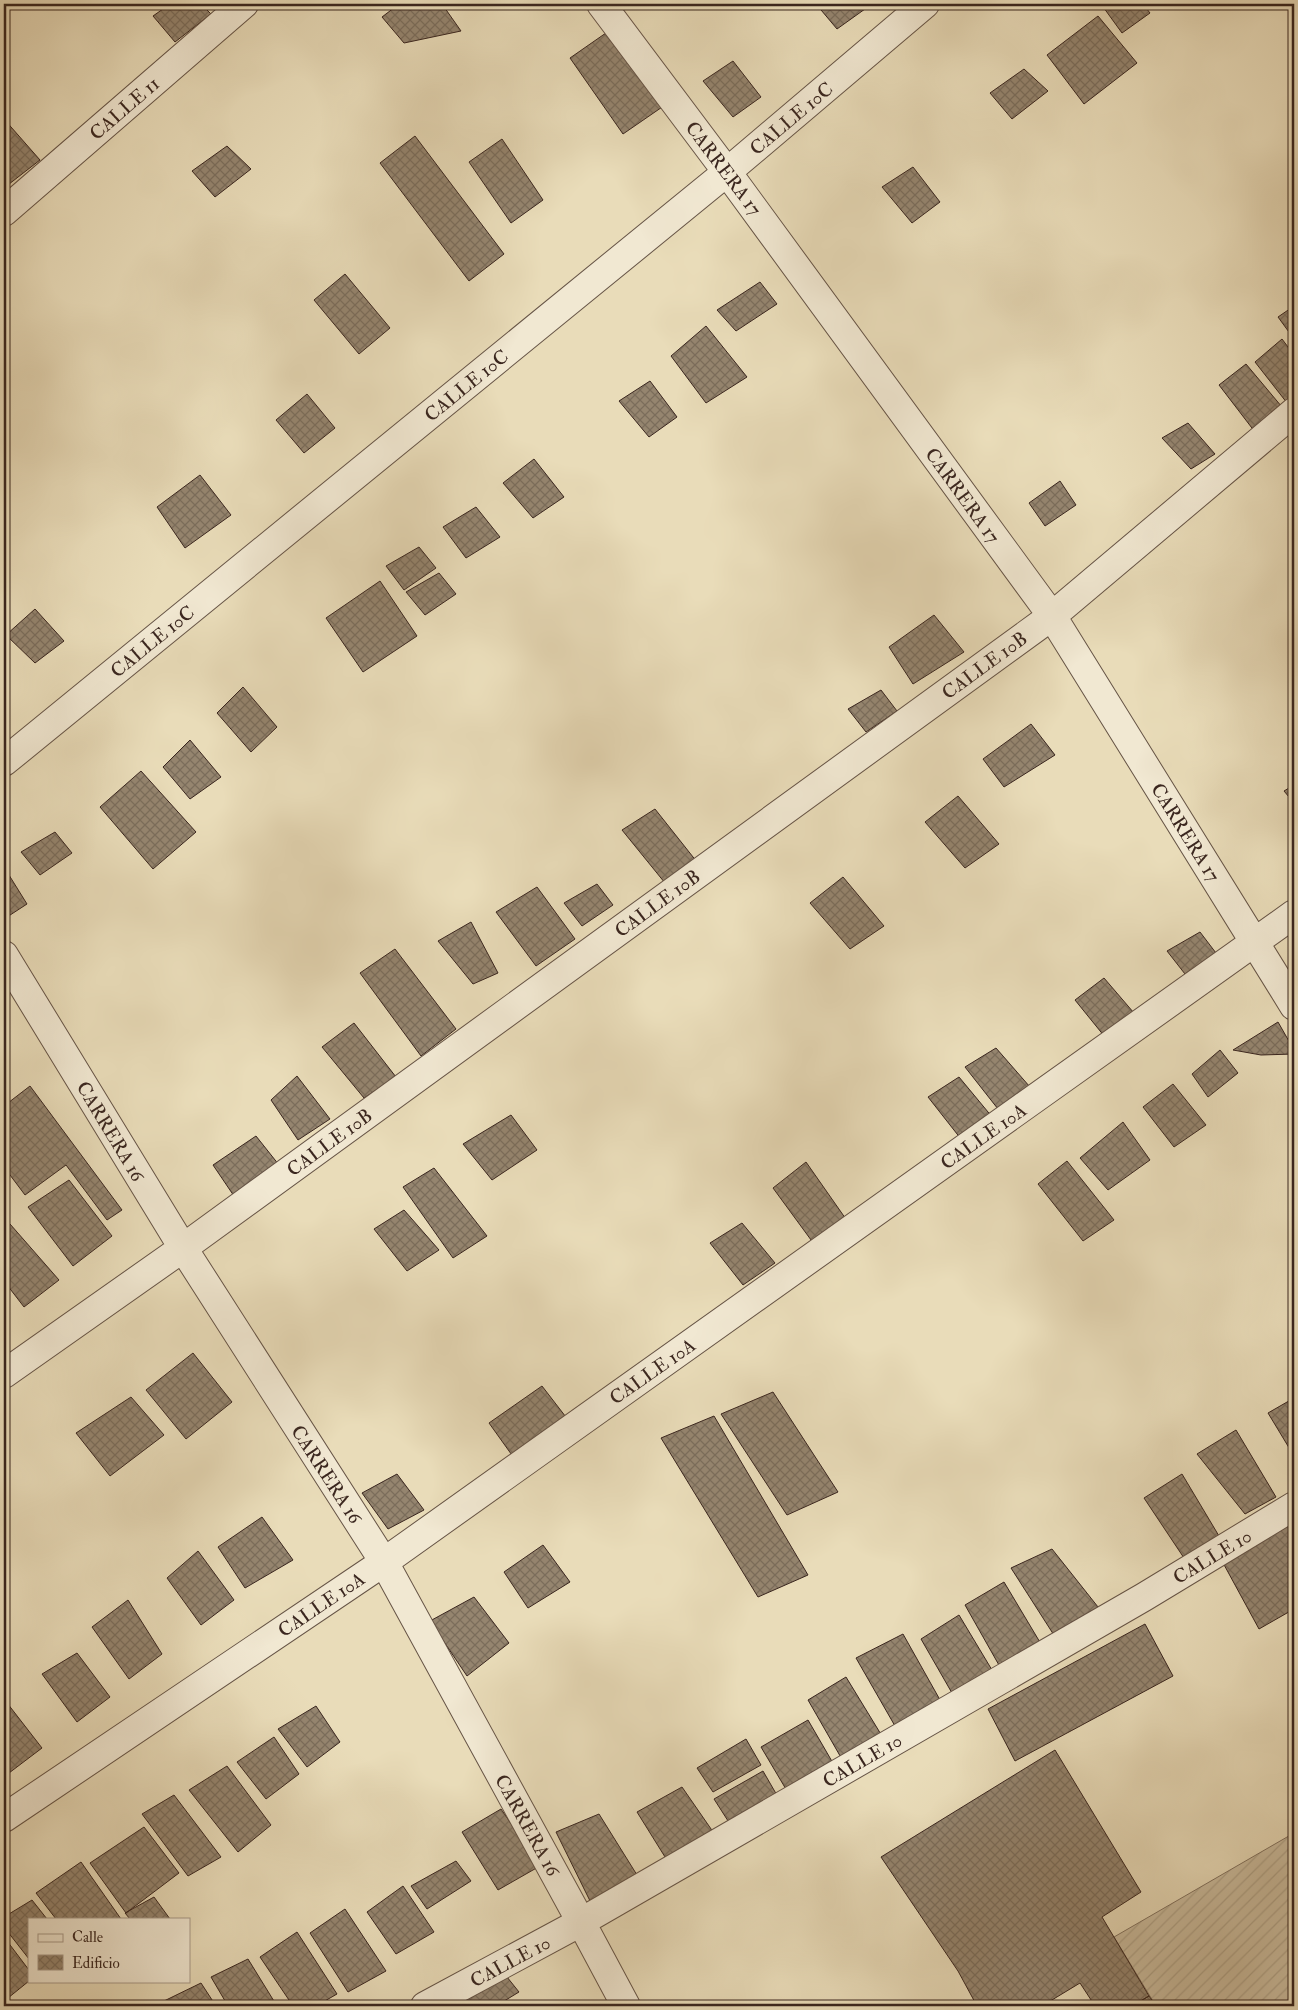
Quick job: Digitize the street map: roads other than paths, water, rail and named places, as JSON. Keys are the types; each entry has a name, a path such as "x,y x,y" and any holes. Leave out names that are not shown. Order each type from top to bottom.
{"street":[{"name":"CALLE 11","path":"4,212 244,4"},
{"name":"CARRERA 17","path":"601,4 727,172 1052,616 1294,1006"},
{"name":"CALLE 10C","path":"4,762 727,172 925,4"},
{"name":"CALLE 10B","path":"4,1374 183,1248 1052,616 1294,412"},
{"name":"CALLE 10A","path":"4,1818 384,1562 1294,914"},
{"name":"CARRERA 16","path":"4,955 183,1248 384,1562 626,2006"},
{"name":"CALLE 10","path":"425,2006 581,1922 1135,1602 1294,1506"}]}
